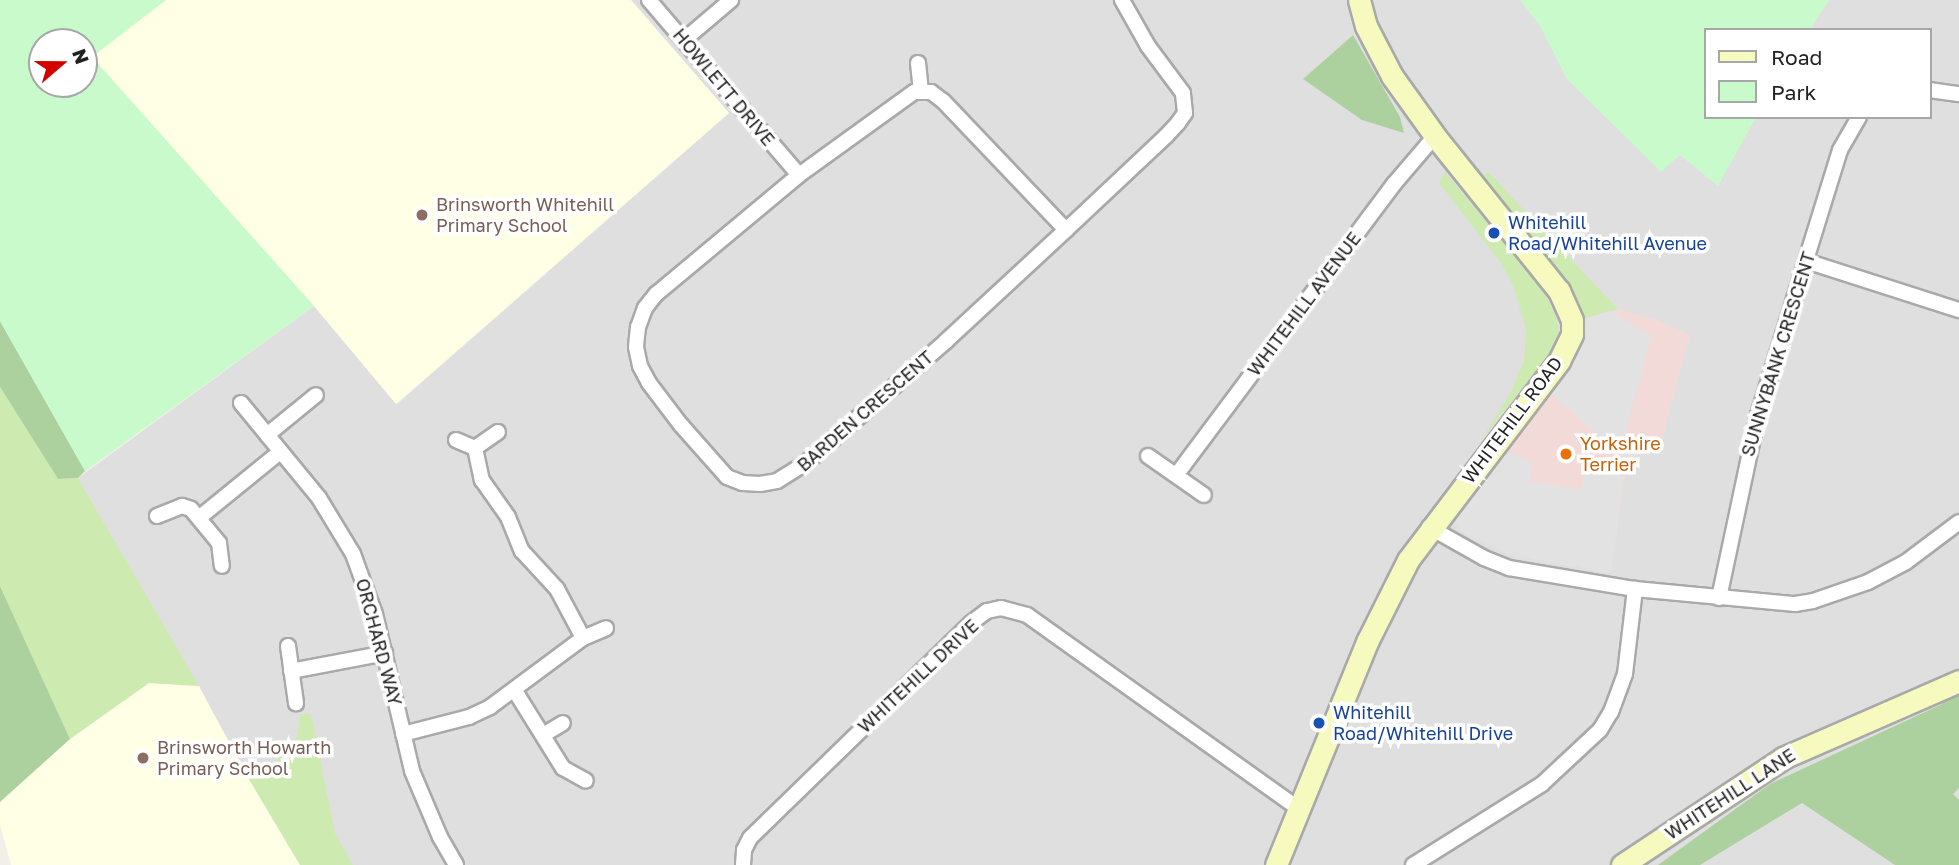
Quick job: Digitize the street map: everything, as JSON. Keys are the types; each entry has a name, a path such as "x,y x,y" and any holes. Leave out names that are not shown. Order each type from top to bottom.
{"street":[{"name":"HOWLETT DRIVE","path":"649,0 799,175"},
{"path":"684,40 731,0"},
{"name":"BARDEN CRESCENT","path":"921,90 901,100 799,175 656,294 645,308 638,327 636,347 649,383 715,466 727,477 743,483 778,481 807,462 946,341 1166,136 1185,113 1184,93 1148,46 1122,0"},
{"name":"WHITEHILL ROAD","path":"1276,865 1385,602 1429,527 1559,362 1572,334 1572,320 1559,291 1435,136 1392,76 1366,26 1359,0"},
{"path":"918,63 921,90 943,101 1066,230"},
{"path":"1931,90 1959,94"},
{"name":"SUNNYBANK CRESCENT","path":"1719,598 1746,461 1840,150 1858,119"},
{"name":"WHITEHILL AVENUE","path":"1177,474 1395,184 1435,136"},
{"path":"1806,261 1959,310"},
{"path":"267,435 316,395"},
{"name":"ORCHARD WAY","path":"241,403 318,498 353,554 375,614 402,734 423,801 456,865"},
{"path":"475,448 498,432"},
{"path":"456,440 475,448"},
{"path":"475,448 482,480 508,517 522,551 557,589 583,638"},
{"path":"200,517 281,452"},
{"path":"1148,456 1204,495"},
{"path":"157,516 182,506 200,517 219,543 222,566"},
{"path":"1429,527 1484,558 1509,568 1635,589 1795,604 1840,593 1906,562 1959,522"},
{"path":"1413,865 1542,784 1600,730 1619,694 1625,674 1635,589"},
{"name":"WHITEHILL DRIVE","path":"743,865 744,850 750,838 971,623 987,611 1001,608 1027,615 1300,810"},
{"path":"402,734 469,717 515,691 583,638 606,628"},
{"path":"288,646 296,703"},
{"path":"291,671 385,653"},
{"name":"WHITEHILL LANE","path":"1622,865 1783,758 1826,737 1914,703 1959,681"},
{"path":"515,691 563,768 586,781"},
{"path":"543,735 563,723"}],"shaded area":[{"name":"Brinsworth Whitehill Primary School","path":"166,0 631,0 729,113 396,404 314,306 98,64 98,51"},
{"path":"631,0 1959,0 1959,865 300,865 78,478 314,306 397,404 729,113"},
{"path":"1618,309 1655,319 1690,335 1659,451 1641,445 1640,454 1627,461 1611,573 1506,554 1464,533 1456,524 1458,510 1579,338 1583,319"},
{"path":"1610,311 1651,336 1623,440 1641,445 1640,454 1627,461 1548,391 1579,338 1583,319"},
{"path":"1502,449 1532,462 1530,482 1581,490 1586,470 1624,476 1611,573 1506,554 1464,533 1456,524 1458,510"},
{"name":"Brinsworth Howarth Primary School","path":"149,683 199,686 247,776 300,865 11,865 0,825 0,802 70,739"}],"green space":[{"path":"0,0 166,0 98,52 98,28 28,28 28,98 98,98 98,64 314,306 85,471 0,321"},
{"path":"1520,0 1829,0 1811,28 1703,28 1703,119 1755,119 1718,186 1680,155 1661,172 1567,79 1540,26"},
{"path":"1353,35 1400,117 1404,133 1362,120 1303,79"},
{"path":"1445,172 1543,289 1556,317 1559,333 1550,354 1481,440 1511,392 1524,361 1526,329 1514,288 1501,263 1439,183"},
{"path":"1488,172 1618,309 1583,319 1576,296 1482,176"},
{"path":"0,321 85,471 78,478 58,479 0,387"},
{"path":"0,387 58,479 78,478 199,686 149,683 70,739 0,586"},
{"path":"0,586 70,739 0,802"},
{"path":"1959,693 1959,788 1953,794 1959,800 1959,865 1895,865 1802,803 1700,865 1658,865 1770,784 1940,705"},
{"path":"300,714 311,714 335,833 353,865 300,865 247,776 271,766 292,744 297,736"}],"place":[{"name":"Brinsworth Whitehill Primary School","path":"422,215"},
{"name":"Whitehill Road/Whitehill Avenue","path":"1494,233"},
{"name":"Yorkshire Terrier","path":"1566,454"},
{"name":"Whitehill Road/Whitehill Drive","path":"1319,723"},
{"name":"Brinsworth Howarth Primary School","path":"143,758"}]}
